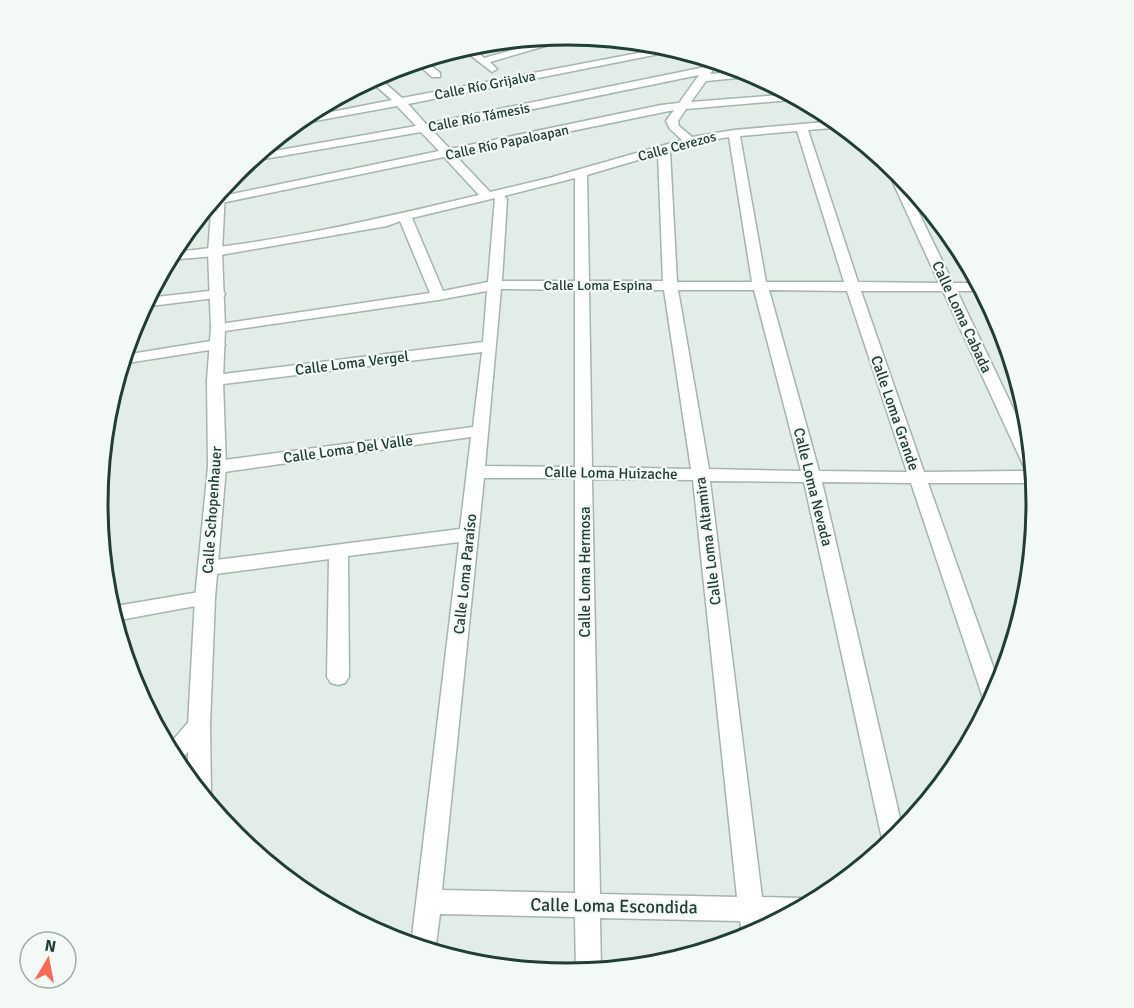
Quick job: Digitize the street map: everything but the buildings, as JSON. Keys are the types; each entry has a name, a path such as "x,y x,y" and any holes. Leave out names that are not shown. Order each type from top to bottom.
{"street":[{"path":"484,61 537,46"},
{"name":"Calle Río Grijalva","path":"320,117 650,53"},
{"path":"475,54 503,81"},
{"path":"426,67 436,75"},
{"path":"690,141 674,127 672,121 680,106 710,67"},
{"name":"Calle Río Támesis","path":"268,156 704,74 728,74"},
{"path":"381,85 494,198"},
{"name":"Calle Río Papaloapan","path":"226,197 448,154 661,108 782,98"},
{"name":"Calle Cerezos","path":"376,223 406,219 494,198 690,141 734,133 827,125"},
{"name":"Calle Loma Grande","path":"801,128 852,286 989,685"},
{"name":"Calle Loma Nevada","path":"734,133 760,285 812,478 891,830"},
{"name":"Calle Loma Altamira","path":"664,149 670,285 701,475 753,921"},
{"name":"Calle Loma Hermosa","path":"581,173 588,962"},
{"name":"Calle Loma Cabada","path":"903,192 1022,446"},
{"name":"Calle Cerezos","path":"181,255 215,252 376,223 494,198"},
{"name":"Calle Loma Paraíso","path":"424,940 490,346 494,285 494,198"},
{"name":"Calle Schopenhauer","path":"199,778 205,598 218,467 215,380 218,294 215,210"},
{"path":"406,219 438,296"},
{"name":"Calle Loma Espina","path":"132,358 218,337 494,285 971,287"},
{"path":"155,302 218,294"},
{"name":"Calle Loma Vergel","path":"215,380 490,346"},
{"name":"Calle Loma Del Valle","path":"218,467 479,432"},
{"name":"Calle Loma Huizache","path":"476,472 917,479 1025,477"},
{"path":"208,568 470,534"},
{"path":"338,677 339,551"},
{"path":"121,612 205,598"},
{"path":"179,749 199,725"},
{"name":"Calle Loma Escondida","path":"428,902 587,905 753,921"}]}
